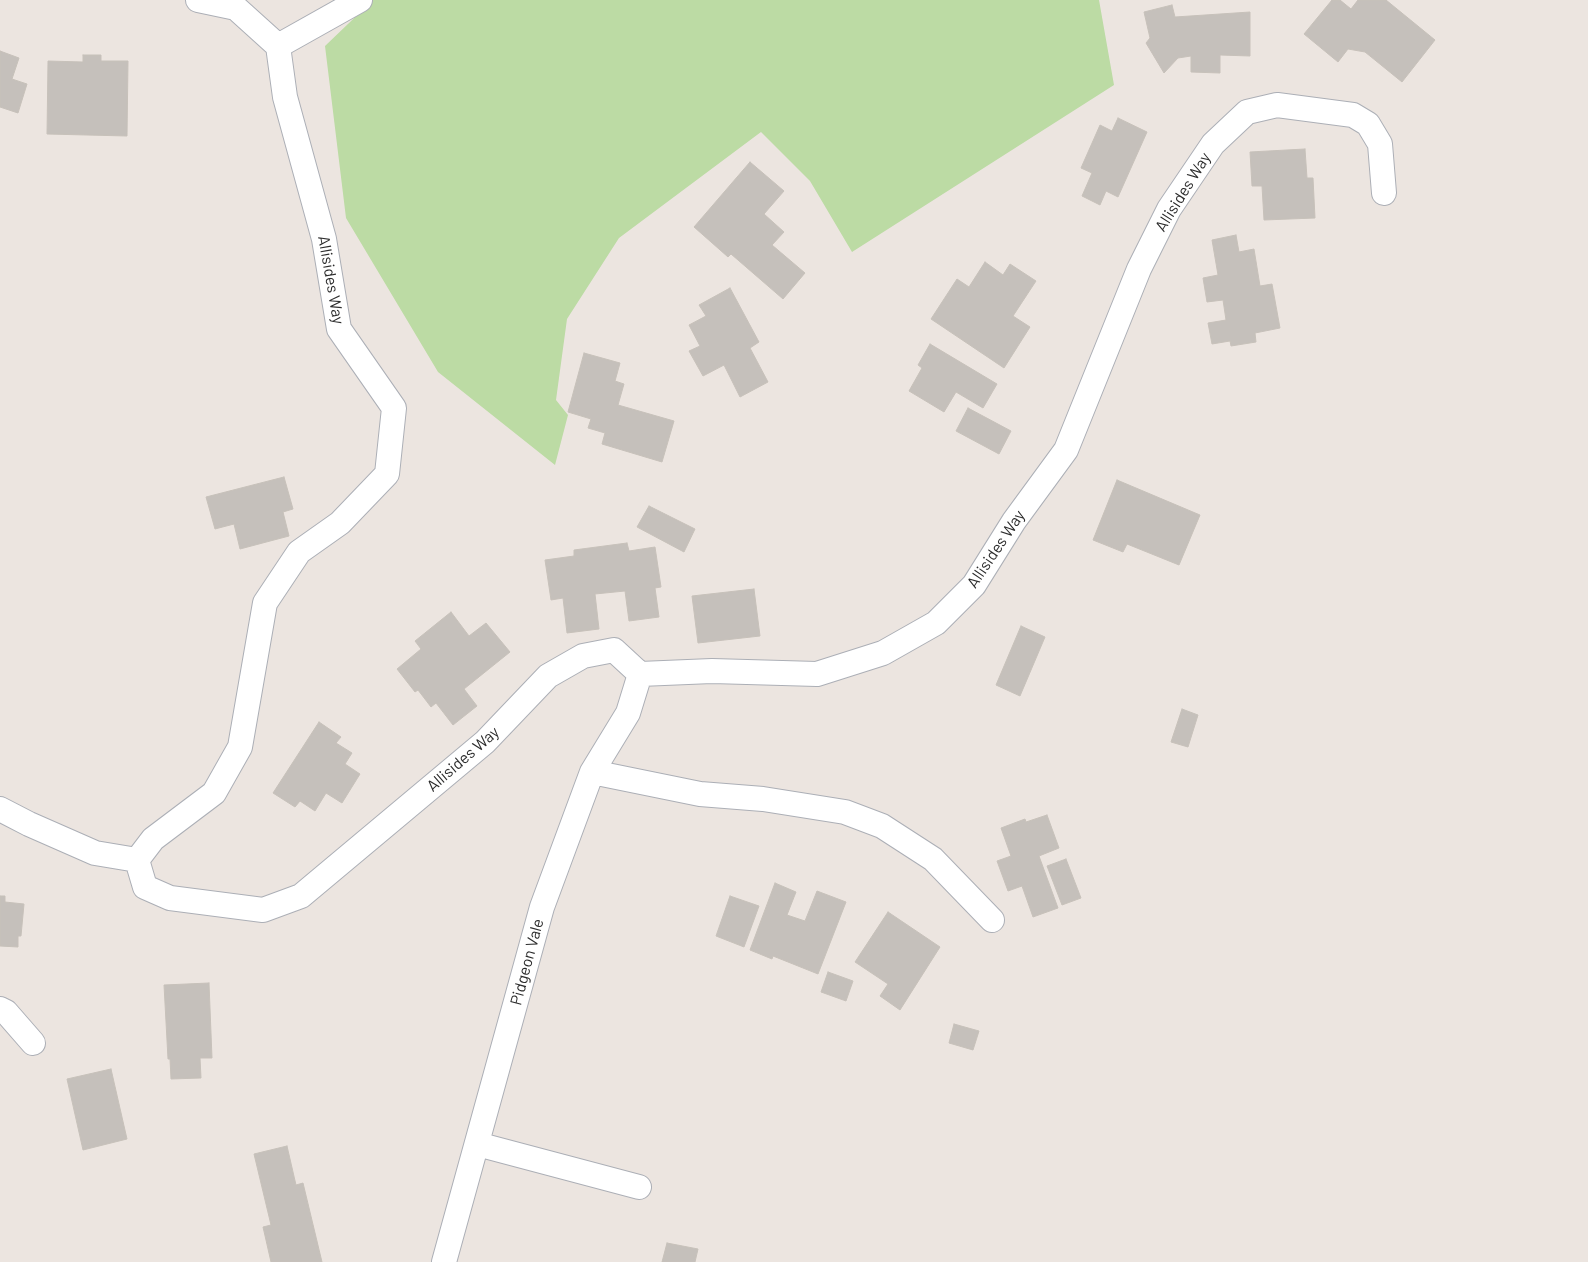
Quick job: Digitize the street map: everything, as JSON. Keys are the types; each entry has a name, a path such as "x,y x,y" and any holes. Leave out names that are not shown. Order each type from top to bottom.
{"street":[{"path":"198,0 236,8 278,46 360,0"},
{"name":"Allisides Way","path":"278,46 285,97 324,239 339,329 394,408 387,474 340,523 299,552 265,603 240,748 214,793 152,839 137,860 145,887 170,898 263,910 301,896 485,742 548,676 583,656 614,650 640,674 712,671 817,674 883,653 936,623 974,585 1014,521 1066,450 1139,269 1170,209 1213,144 1247,112 1277,105 1353,114 1368,124 1380,144 1384,193"},
{"name":"Pidgeon Vale","path":"444,1262 542,907 592,772 628,713 640,674"},
{"path":"592,772 700,794 763,799 845,812 882,826 932,859 992,920"},
{"path":"0,809 95,853 137,860"},
{"path":"0,1009 6,1012 33,1042"},
{"path":"477,1144 639,1187"}],"green space":[{"path":"373,0 1099,0 1114,85 852,252 810,181 761,132 619,238 567,319 556,400 568,415 555,465 438,372 346,218 325,46"}],"building":[{"path":"1332,0 1340,0 1351,9 1358,0 1386,0 1435,40 1402,82 1365,52 1348,49 1338,62 1304,34"},
{"path":"1172,5 1175,17 1250,12 1250,56 1220,55 1220,73 1191,72 1191,56 1178,58 1164,73 1146,43 1150,38 1144,12"},
{"path":"0,51 19,58 12,79 27,84 18,113 0,107"},
{"path":"83,55 101,55 101,61 128,61 127,136 47,134 48,61 83,62"},
{"path":"1118,118 1147,132 1118,197 1106,191 1100,205 1082,196 1092,173 1081,168 1100,125 1112,131"},
{"path":"1305,149 1307,178 1313,178 1315,218 1264,220 1262,186 1252,186 1250,152"},
{"path":"750,162 784,191 764,214 784,232 772,245 805,273 783,299 731,254 728,257 694,227"},
{"path":"1236,235 1239,252 1254,249 1260,286 1272,284 1280,328 1255,333 1256,342 1231,346 1230,341 1212,344 1208,323 1226,320 1223,300 1207,302 1203,278 1218,275 1212,240"},
{"path":"985,262 1003,275 1010,264 1036,281 1013,316 1030,327 1004,368 931,319 957,279 969,287"},
{"path":"730,288 759,342 750,348 768,382 740,397 724,365 703,376 689,351 700,346 689,325 706,316 699,305"},
{"path":"930,344 997,384 983,408 956,392 944,412 909,391 922,368 918,365"},
{"path":"584,353 620,363 615,381 624,384 618,405 674,421 662,462 602,444 605,433 588,428 591,419 568,412"},
{"path":"968,408 1011,431 999,454 956,431"},
{"path":"284,477 293,509 283,512 289,536 240,549 234,524 215,529 206,497"},
{"path":"1117,480 1200,515 1179,565 1127,544 1123,552 1093,540"},
{"path":"649,506 695,529 684,552 637,527"},
{"path":"627,543 629,551 655,547 661,587 655,588 659,617 629,621 625,591 595,594 599,629 567,633 563,598 551,600 545,560 574,556 574,550"},
{"path":"754,589 760,636 698,643 692,596"},
{"path":"451,612 469,636 486,623 510,652 464,689 477,706 453,725 436,703 431,707 418,690 415,692 397,669 421,649 415,641"},
{"path":"1021,626 1045,637 1020,696 996,685"},
{"path":"1182,709 1198,715 1188,747 1171,742"},
{"path":"319,722 341,737 336,743 352,753 345,764 360,774 342,803 326,793 315,811 300,801 295,807 273,793"},
{"path":"1047,815 1059,848 1039,856 1058,908 1033,917 1022,886 1008,891 997,861 1011,856 1001,828 1025,819 1026,822"},
{"path":"1066,859 1081,898 1062,905 1047,866"},
{"path":"775,883 796,892 787,915 805,921 817,891 846,902 818,974 773,956 772,959 750,950"},
{"path":"0,896 5,896 5,902 24,904 21,936 18,936 18,947 0,946"},
{"path":"730,896 759,906 744,947 716,936"},
{"path":"888,912 940,947 900,1010 880,996 888,984 855,962"},
{"path":"828,972 853,981 846,1001 821,992"},
{"path":"209,983 212,1058 200,1058 201,1078 171,1079 170,1059 168,1059 164,985"},
{"path":"954,1024 979,1031 973,1050 949,1043"},
{"path":"111,1069 127,1139 83,1150 67,1079"},
{"path":"287,1146 296,1185 303,1183 322,1262 271,1262 263,1227 271,1225 254,1154"},
{"path":"667,1243 698,1249 695,1262 662,1262"}]}
